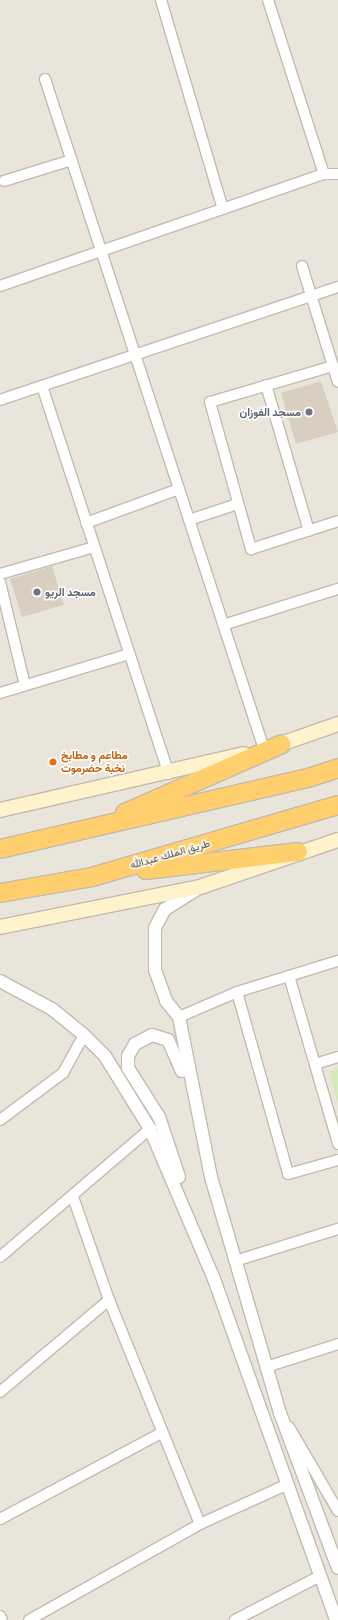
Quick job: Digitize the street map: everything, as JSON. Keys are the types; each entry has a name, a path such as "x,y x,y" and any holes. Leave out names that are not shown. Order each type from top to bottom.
{"highway":[{"path":"80,832 282,744"},
{"path":"0,849 80,832 311,777 338,768"},
{"name":"طريق الملك عبدالله","path":"0,893 92,877 338,805"},
{"path":"92,877 298,852"}],"main road":[{"path":"4,808 169,774 282,744 338,724"},
{"path":"0,927 200,888 298,852 338,840"}],"street":[{"path":"161,0 223,209"},
{"path":"268,0 324,174"},
{"path":"45,79 264,749"},
{"path":"4,182 72,160"},
{"path":"0,286 324,174 338,174"},
{"path":"302,266 338,382"},
{"path":"0,400 338,287"},
{"path":"333,366 210,402 237,504 251,549 338,521"},
{"path":"266,385 309,531"},
{"path":"42,386 169,774"},
{"path":"86,523 179,489"},
{"path":"189,520 237,504"},
{"path":"0,574 94,547"},
{"path":"0,582 25,685"},
{"path":"223,625 338,589"},
{"path":"0,693 129,654"},
{"path":"200,888 166,909 155,928 155,970 166,1001 179,1017 211,1177"},
{"path":"179,1017 237,992 338,961"},
{"path":"289,976 338,1144"},
{"path":"0,981 52,1009 84,1035 105,1056 150,1129 195,1232 318,1576 336,1620"},
{"path":"237,992 288,1174 338,1160"},
{"path":"0,1120 63,1073 84,1035"},
{"path":"195,1232 173,1154 159,1117 128,1068 128,1056 135,1044 152,1035 168,1040 179,1059 211,1177 280,1413 338,1568"},
{"path":"314,1064 338,1057"},
{"path":"0,1257 73,1197 150,1129"},
{"path":"73,1197 108,1300 161,1433 200,1524"},
{"path":"235,1261 338,1229"},
{"path":"0,1392 108,1300"},
{"path":"266,1367 338,1344"},
{"path":"280,1413 316,1470 338,1511"},
{"path":"0,1519 161,1433"},
{"path":"29,1620 200,1524 286,1485"},
{"path":"235,1620 318,1576"},
{"path":"0,1616 2,1620"}],"shaded area":[{"path":"0,0 338,0 338,1620 0,1620"}],"green space":[{"path":"338,1069 338,1103 329,1072"}],"building":[{"name":"مسجد الفوزان","path":"321,381 338,432 296,444 281,393"},
{"name":"مسجد الريو","path":"52,566 64,605 22,617 10,579"}],"place":[{"name":"مسجد الفوزان","path":"309,412"},
{"name":"مسجد الريو","path":"37,592"},
{"name":"مطاعم و مطابخ نخبة حضرموت","path":"53,762"}]}
